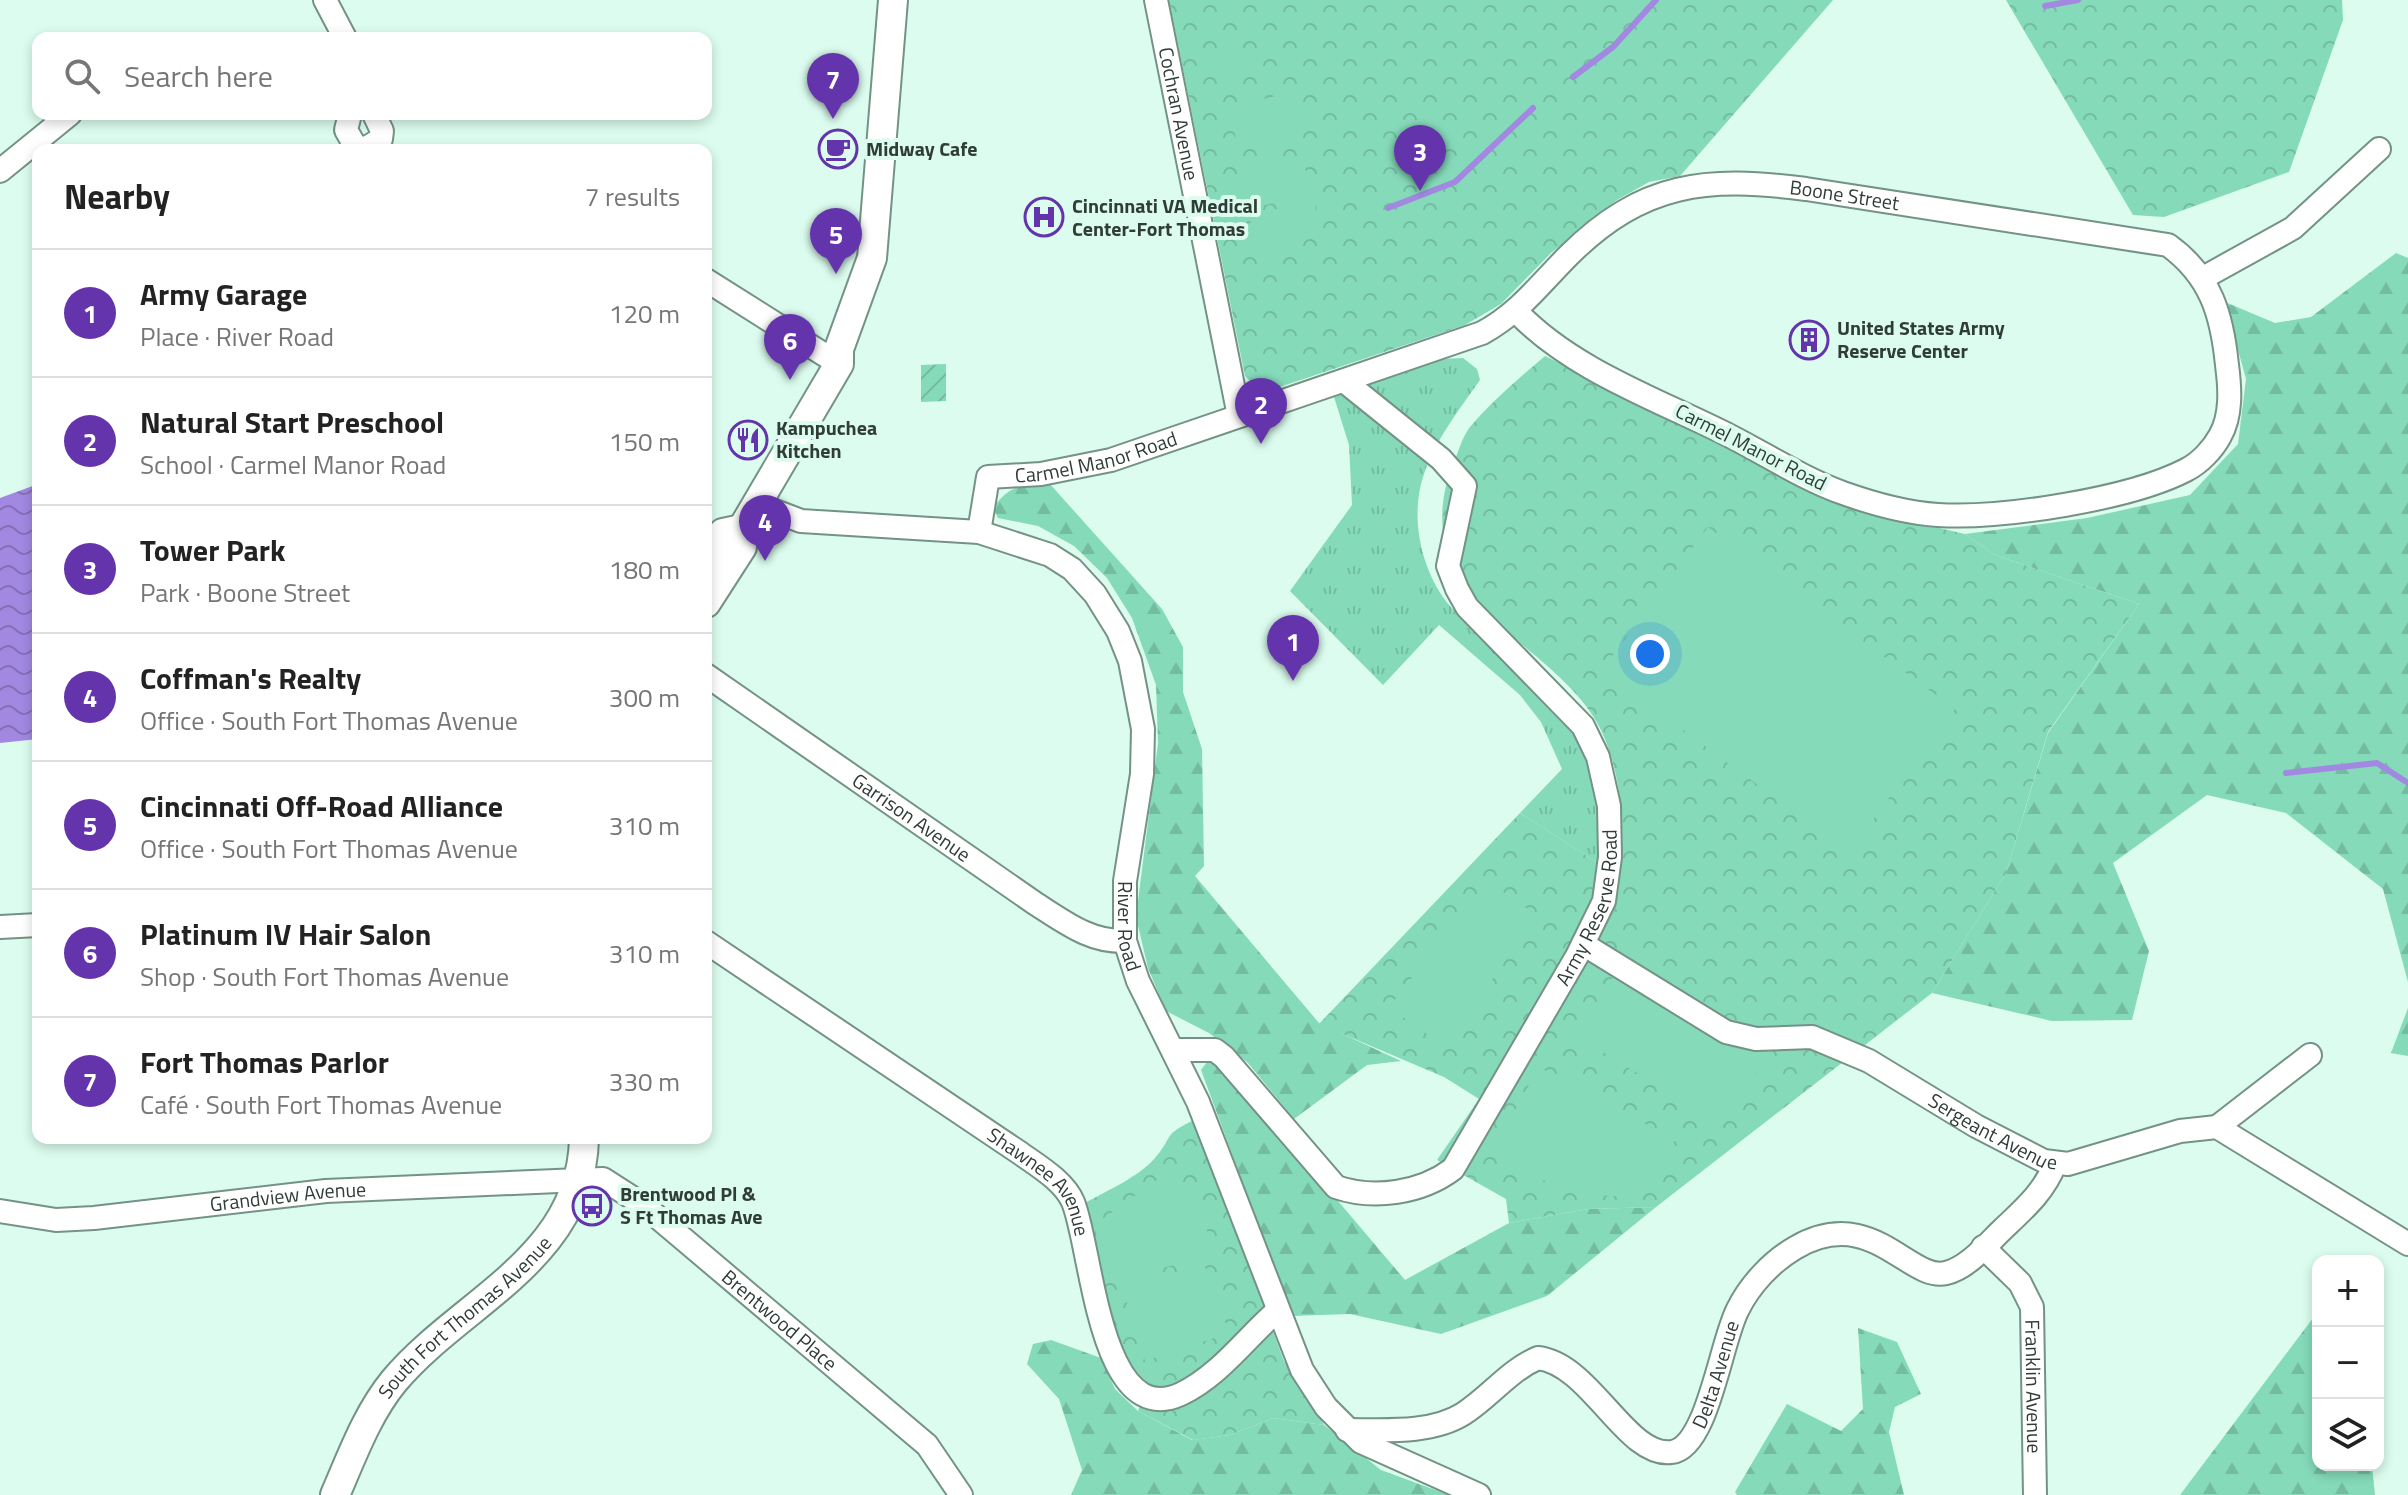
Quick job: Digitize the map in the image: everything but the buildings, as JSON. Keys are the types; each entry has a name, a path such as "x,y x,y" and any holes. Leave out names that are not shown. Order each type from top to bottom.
{"main road":[{"path":"712,594 742,547 742,529 759,505 839,364 839,349 872,258 893,0"},
{"path":"712,550 723,533 742,529"},
{"name":"South Fort Thomas Avenue","path":"340,1493 378,1401 419,1355 537,1254 569,1203 584,1156 584,1144"}],"street":[{"path":"325,0 342,32"},
{"name":"Cochran Avenue","path":"1156,0 1239,416"},
{"path":"33,144 63,120"},
{"path":"348,120 346,130 354,144"},
{"path":"373,144 381,139 382,131 377,120"},
{"path":"0,171 32,145"},
{"path":"2203,278 2293,228 2379,149"},
{"name":"Boone Street","path":"1517,312 1570,254 1620,212 1663,192 1711,183 1770,184 2145,240 2168,245 2196,267 2203,278"},
{"name":"Carmel Manor Road","path":"979,532 988,477 1074,470 1482,333 1517,312 1541,337 1594,368 1843,493 1934,515 1961,516 2043,507 2116,493 2161,481 2190,468 2207,454 2228,419 2229,380 2223,332 2203,278"},
{"path":"712,284 839,364"},
{"name":"Army Reserve Road","path":"1174,1050 1215,1050 1224,1057 1336,1187 1352,1192 1409,1190 1436,1182 1453,1169 1583,944 1604,901 1610,857 1609,806 1598,757 1583,726 1467,607 1448,566 1465,486 1455,472 1344,381"},
{"name":"River Road","path":"759,505 801,521 979,532 1050,555 1072,569 1095,594 1118,631 1130,661 1138,696 1142,774 1125,881 1125,941 1138,981 1198,1102 1277,1311 1314,1390 1347,1430 1389,1458 1479,1495"},
{"name":"Garrison Avenue","path":"712,679 1036,904 1102,942 1125,941"},
{"path":"0,927 32,925"},
{"name":"Sergeant Avenue","path":"1583,944 1726,1032 1756,1039 1812,1037 1869,1061 1985,1131 2055,1164 2092,1159 2180,1131 2217,1127"},
{"name":"Shawnee Avenue","path":"712,946 1020,1153 1061,1184 1073,1201 1106,1341 1115,1364 1129,1385 1147,1398 1159,1399 1183,1393 1200,1383 1277,1311"},
{"path":"2310,1055 2217,1127 2408,1244"},
{"name":"Delta Avenue","path":"1347,1430 1417,1427 1452,1419 1538,1358 1563,1365 1652,1448 1675,1452 1685,1447 1699,1429 1738,1308 1748,1290 1786,1253 1811,1240 1851,1235 1880,1243 1937,1274 1958,1269 2047,1186 2055,1164"},
{"name":"Brentwood Place","path":"576,1180 603,1179 642,1204 927,1445 961,1495"},
{"name":"Grandview Avenue","path":"0,1211 56,1220 94,1218 326,1191 576,1180"},
{"name":"Franklin Avenue","path":"1983,1247 2020,1283 2032,1307 2035,1495"}],"green space":[{"path":"1169,0 1833,0 1680,176 1649,182 1617,200 1551,253 1501,304 1465,325 1262,393 1245,376"},
{"path":"2006,0 2342,0 2343,20 2289,172 2164,217 2133,215"},
{"path":"1234,52 1241,84 1224,88 1217,56"},
{"path":"1295,92 1303,135 1238,148 1229,106"},
{"path":"1303,159 1311,195 1246,209 1239,173"},
{"path":"1314,201 1322,236 1257,251 1249,215"},
{"path":"2396,253 2408,258 2408,982 2383,889 2286,813 2207,795 2113,863 2149,951 2132,1020 2052,1021 1932,993 2006,873 2048,733 2139,604 1995,555 1965,534 2087,518 2190,495 2238,444 2246,379 2225,302 2275,323 2311,317"},
{"path":"1545,356 1862,510 1965,534 1995,555 2139,604 2048,732 2006,873 1932,993 1656,1207 1588,1209 1509,1223 1506,1199 1437,1160 1479,1099 1444,1077 1319,1024 1520,813 1601,865 1618,872 1622,836 1620,800 1613,764 1601,730 1579,697 1472,597 1451,561 1442,522 1447,481 1465,434 1497,399"},
{"path":"1463,358 1477,369 1480,380 1441,437 1424,474 1418,508 1420,543 1432,577 1450,606 1546,697 1583,749 1600,796 1603,829 1601,865 1520,813 1562,769 1541,722 1520,695 1439,625 1383,685 1290,591 1352,505 1349,445 1334,397 1439,359"},
{"path":"946,364 946,401 921,402 921,365"},
{"path":"1049,483 1162,609 1183,647 1183,692 1202,749 1204,866 1195,876 1319,1023 1401,1061 1367,1065 1294,1119 1248,1063 1209,1033 1166,1011 1148,968 1136,917 1158,743 1156,685 1132,618 1107,578 1074,546 1038,526 998,518 993,508 1005,495 1024,486"},
{"path":"1708,527 1955,709 1849,852 1602,670"},
{"path":"1487,881 1537,915 1445,1047 1389,1007"},
{"path":"1622,962 1769,1053 1723,1126 1577,1036"},
{"path":"2408,1008 2408,1056 2391,1053"},
{"path":"1210,1058 1226,1069 1405,1280 1509,1223 1588,1209 1656,1207 1547,1296 1441,1334 1350,1314 1292,1316 1201,1070"},
{"path":"1539,1067 1675,1140 1638,1198 1571,1193 1490,1155"},
{"path":"1194,1120 1284,1361 1324,1425 1273,1418 1230,1435 1193,1440 1138,1411 1146,1390 1116,1347 1085,1203 1140,1172 1155,1158 1172,1133"},
{"path":"1165,1174 1177,1175 1219,1253 1107,1283 1094,1225"},
{"path":"1204,1264 1229,1333 1145,1361 1123,1291"},
{"path":"2312,1319 2312,1471 2373,1471 2375,1495 2180,1495"},
{"path":"1858,1328 1897,1342 1921,1394 1895,1407 1889,1432 1904,1495 1737,1495 1735,1492 1787,1404 1841,1431 1863,1409"},
{"path":"1051,1340 1101,1358 1115,1389 1138,1411 1192,1440 1230,1435 1273,1418 1324,1425 1381,1470 1449,1495 1071,1495 1082,1470 1059,1399 1027,1364 1033,1344"}],"water":[{"path":"32,486 32,740 0,743 0,498"}],"waterway":[{"path":"1573,77 1613,47 1656,0"},
{"path":"2045,6 2078,0"},
{"path":"1388,208 1455,182 1533,108"},
{"path":"2286,773 2377,763 2408,783"}],"place":[{"name":"Fort Thomas Parlor","path":"833,119"},
{"name":"Midway Cafe","path":"838,149"},
{"name":"Tower Park","path":"1420,191"},
{"name":"Cincinnati VA Medical Center-Fort Thomas","path":"1044,217"},
{"name":"Cincinnati Off-Road Alliance","path":"836,274"},
{"name":"United States Army Reserve Center","path":"1809,340"},
{"name":"Platinum IV Hair Salon","path":"790,380"},
{"name":"Kampuchea Kitchen","path":"748,440"},
{"name":"Natural Start Preschool","path":"1261,444"},
{"name":"Coffman's Realty","path":"765,561"},
{"name":"Army Garage","path":"1293,681"},
{"name":"Brentwood Pl & S Ft Thomas Ave","path":"592,1206"}]}
